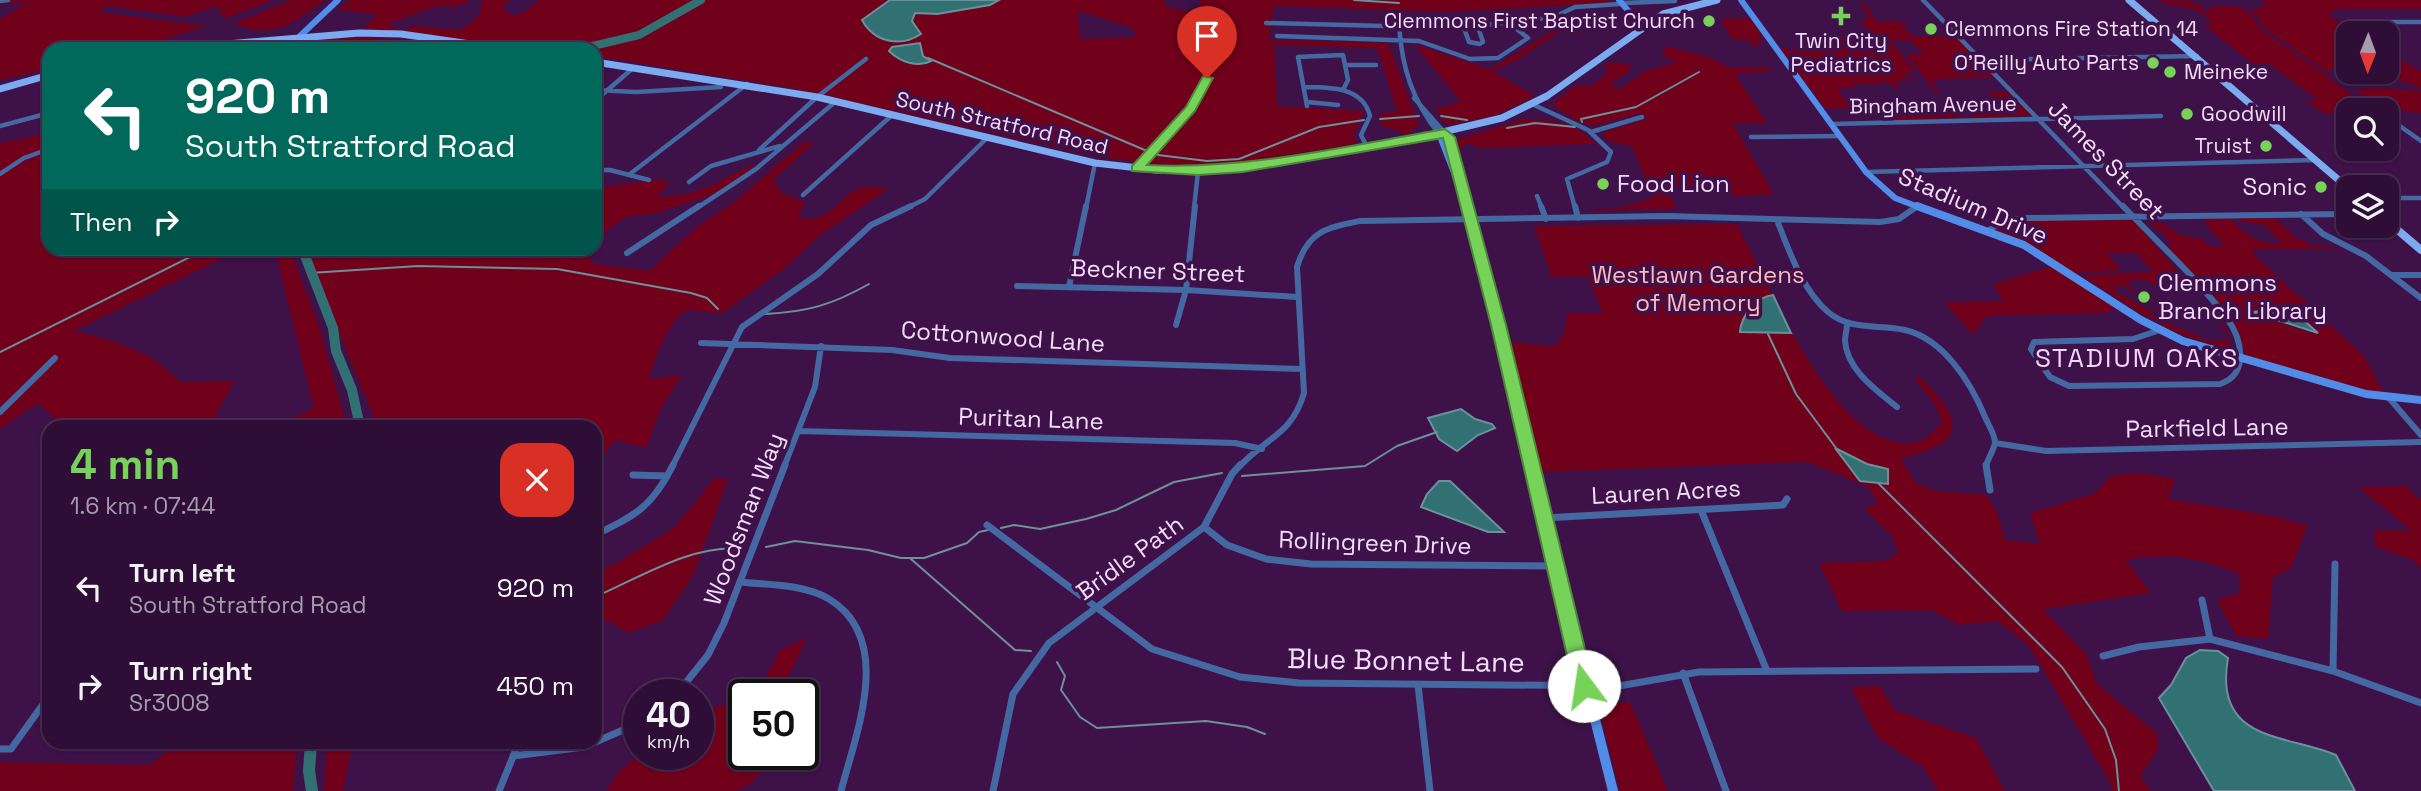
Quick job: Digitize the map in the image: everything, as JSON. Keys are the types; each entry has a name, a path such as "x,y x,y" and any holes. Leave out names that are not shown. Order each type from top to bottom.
{"main road":[{"path":"300,36 338,0"},
{"name":"South Stratford Road","path":"602,63 817,97 1094,163 1137,169 1198,172 1243,168 1367,147 1495,120 1532,104 1652,21 1677,9 1717,0"},
{"name":"Stadium Drive","path":"1741,0 1866,172 1887,193 1916,207 1987,230 2043,256 2160,330 2238,359 2389,398 2421,400"},
{"path":"2129,0 2336,178"},
{"path":"2136,0 2155,20"},
{"path":"1621,2 1635,16 1652,21"},
{"path":"242,42 300,36 385,33 452,42"},
{"path":"0,89 42,77"},
{"path":"1442,133 1463,196 1499,325 1554,566 1613,791"},
{"path":"2399,231 2421,250"}],"street":[{"path":"0,1 8,0"},
{"name":"James Street","path":"1923,0 2084,164 2229,320 2238,337 2238,359"},
{"path":"1266,23 1464,28 1554,17 1575,7 1621,2 1675,1"},
{"path":"2399,22 2421,22"},
{"path":"1277,36 1425,42 1470,59 1493,59 1528,38 1509,23"},
{"path":"1399,25 1401,61 1414,98 1442,133"},
{"path":"1464,28 1469,42 1480,44 1483,42 1478,27"},
{"path":"298,42 300,36"},
{"path":"1339,105 1307,104 1298,57 1343,55 1348,80 1343,90"},
{"path":"1983,60 2197,56"},
{"path":"759,150 817,97 866,60"},
{"path":"1345,65 1376,65"},
{"path":"604,91 633,68"},
{"path":"1137,169 1191,108 1207,78 1207,70"},
{"path":"630,174 747,84"},
{"path":"604,91 721,87"},
{"path":"1305,87 1343,90 1360,99 1369,112 1370,119 1361,135 1367,147"},
{"path":"627,253 756,169 835,102"},
{"path":"1532,104 1591,132 1612,155 1606,162 1567,179 1578,218"},
{"path":"0,126 42,115"},
{"path":"803,195 891,116"},
{"name":"Bingham Avenue","path":"1832,124 2161,116"},
{"path":"1591,132 1642,117"},
{"path":"2399,125 2421,141"},
{"path":"1751,137 1841,136"},
{"path":"602,532 622,524 659,494 732,343 750,320 818,274 871,225 925,199 988,138"},
{"path":"689,182 710,166 784,145"},
{"path":"0,174 24,158 42,152"},
{"path":"1866,172 2084,164 2316,160"},
{"path":"1069,287 1094,163"},
{"path":"602,171 630,174 649,180"},
{"path":"1176,325 1186,290 1198,172"},
{"path":"1537,196 1546,219"},
{"path":"2399,198 2421,198"},
{"name":"Bridle Path","path":"993,791 1013,694 1049,643 1204,527 1232,474 1286,430 1299,411 1304,393 1297,297 1300,253 1309,240 1322,231 1371,220 1470,221 1667,216 1888,222 1906,216 1916,207"},
{"path":"2301,214 2323,234 2361,253 2421,298"},
{"path":"1987,230 2015,219 2336,214"},
{"path":"1777,220 1819,301 1847,324 1908,330 1941,347 1989,422 1995,443 1985,463 1984,478 1990,490"},
{"path":"2391,275 2421,275"},
{"name":"Beckner Street","path":"1017,286 1186,290 1297,297"},
{"path":"1847,324 1849,328 1844,339 1850,356 1864,378 1897,407"},
{"path":"2160,330 2133,340 2037,341 2030,346 2050,377 2069,386 2220,384 2235,377 2238,359"},
{"name":"Cottonwood Lane","path":"701,342 892,350 950,358 1302,369"},
{"name":"Woodsman Way","path":"689,679 708,655 740,582 817,380 821,346"},
{"path":"0,412 55,358"},
{"path":"2389,398 2421,435"},
{"name":"Puritan Lane","path":"799,431 1235,443 1262,449"},
{"name":"Parkfield Lane","path":"1995,443 2046,451 2421,442"},
{"path":"632,475 667,476"},
{"name":"Lauren Acres","path":"1543,518 1783,505 1787,499"},
{"path":"1701,510 1767,671"},
{"name":"Blue Bonnet Lane","path":"987,525 1152,649 1240,677 1298,683 1584,686 1634,684 1683,673 2036,669"},
{"name":"Rollingreen Drive","path":"1204,527 1227,545 1266,559 1300,562 1554,566"},
{"path":"2333,671 2337,586 2335,564"},
{"path":"740,582 800,589 828,599 844,610 860,635 868,661 867,688 841,791"},
{"path":"2202,600 2210,639"},
{"path":"2103,656 2139,647 2210,639 2333,671 2421,703"},
{"path":"1683,673 1726,791"},
{"path":"1418,685 1430,791"},
{"path":"0,749 11,749 42,706"},
{"path":"602,739 623,730"},
{"path":"499,791 516,749"},
{"path":"513,756 568,749"}],"green space":[{"path":"0,0 273,0 225,19 216,6 185,17 107,6 99,12 207,26 155,42 42,42 42,71 0,80 0,19 27,2 0,4"},
{"path":"291,0 325,0 293,22 271,30 247,28 234,23"},
{"path":"350,0 472,0 455,7 438,6 392,22 389,26 403,31 413,26 461,30 479,16 483,1 477,0 510,0 502,8 513,16 528,10 539,0 1163,0 1169,8 1202,13 1200,0 1609,0 1610,3 1448,12 1274,6 1269,40 1388,43 1419,125 1407,135 1381,125 1379,114 1397,111 1377,48 1274,45 1277,106 1364,111 1354,135 1357,144 1221,166 1154,165 1101,157 792,88 602,57 602,42 482,42 363,28 375,17 371,13 337,10","holes":["1078,11 1133,28 1136,37 1080,39"]},
{"path":"1858,0 1873,12 1870,13 1878,22 1912,21 1901,25 1913,36 1956,36 1995,77 1938,79 1932,83 1940,92 1935,92 1906,54 1923,54 1911,41 1869,40 1876,40 1877,37 1860,23 1869,17"},
{"path":"2158,0 2190,1 2205,8 2202,10 2205,12 2211,11 2207,8 2238,7 2250,14 2259,28 2355,98 2336,98 2336,113 2325,114 2305,101 2318,100 2269,64 2253,64 2204,25 2213,24 2199,12"},
{"path":"2261,0 2421,0 2421,9 2339,9 2328,14 2337,21 2336,70 2324,70 2261,26 2259,18 2250,10 2266,6"},
{"path":"1749,18 1764,38 1757,39 1762,45 1753,46 1747,39 1733,40 1720,19"},
{"path":"1560,26 1585,35 1562,30 1514,62 1492,71 1535,96 1494,116 1449,125 1444,123 1436,108 1461,102 1414,44 1486,68 1494,67"},
{"path":"1854,35 1865,42 1892,43 1915,70 1902,77 1919,80 1896,81 1900,89 1881,80 1882,84 1855,84 1855,87 1837,89 1848,103 1875,103 1868,109 1825,108 1813,91 1817,90 1811,90 1779,47 1813,50 1806,37"},
{"path":"370,37 412,42 306,42"},
{"path":"1665,46 1712,58 1730,68 1767,67 1771,71 1735,74 1767,123 1732,123 1774,194 1739,196 1699,187 1669,187 1676,209 1583,210 1623,207 1653,198 1632,146 1611,142 1603,136 1604,132 1648,118 1638,114 1593,126 1577,121 1555,107 1554,102 1576,85 1591,86 1609,72 1604,66 1609,62 1632,65 1628,72 1610,84 1619,89 1647,70 1676,63 1662,55"},
{"path":"2399,59 2421,71 2421,88 2399,80"},
{"path":"2379,88 2421,91 2421,113 2399,110 2399,98 2367,98 2355,90"},
{"path":"1988,91 2012,93 2033,115 1978,119 1969,116 1961,106 2001,106"},
{"path":"1878,100 1890,102 1896,110 1948,109 1945,105 1952,105 1964,117 1894,121 1873,109"},
{"path":"1524,119 1563,123 1580,131 1595,144 1480,148 1467,143 1459,150 1458,139"},
{"path":"42,134 42,256 228,256 74,331 113,341 149,356 181,382 234,381 215,417 225,420 56,420 38,403 0,429 0,143"},
{"path":"805,141 814,143 773,180 782,193 805,202 798,218 820,217 856,189 888,189 819,236 785,268 722,313 686,310 672,324 649,379 682,375 661,408 646,448 615,440 602,457 602,420 375,420 309,256 588,256 594,264 649,271 698,226 733,203"},
{"path":"757,162 740,178 711,195 657,213 626,217 602,235 602,187 659,179 670,183 657,196 671,196 709,186"},
{"path":"2236,217 2282,219 2277,220 2297,239 2310,245 2347,249 2255,249 2253,254 2363,355 2383,392 2364,391 2244,356 2242,342 2227,312 2165,247 2172,246 2163,232 2148,223 2158,221 2181,235 2202,239 2209,246 2226,246 2212,233 2203,219 2230,218 2253,237 2282,244 2264,225 2241,222","holes":["2291,309 2318,331 2314,334 2252,313"]},
{"path":"2132,219 2185,279 2160,280 2156,285 2141,279 2127,283 2138,295 2122,285 2114,288 2118,291 2116,292 2149,310 2158,307 2146,317 2081,275 2153,272 2136,253 2107,253 2121,270 2073,273 1992,230 2015,220"},
{"name":"Westlawn Gardens of Memory","path":"1737,224 1786,322 1809,360 1833,395 1860,423 1888,440 1917,442 1942,423 1936,406 1914,378 1920,377 1941,399 1951,418 1953,427 1950,435 1932,449 1901,459 1916,483 1935,491 1987,495 1997,512 2005,540 2040,544 2030,513 2096,493 2110,476 2138,473 2175,479 2168,499 2279,517 2307,526 2291,568 2273,577 2268,639 2236,636 2217,600 2240,593 2239,574 2184,558 2126,560 2151,593 2043,609 2086,654 2097,684 2157,733 2159,747 2140,777 2151,791 2112,791 2111,784 2029,646 1998,621 1958,625 1933,610 1842,611 1819,563 1886,561 1899,552 1892,536 1864,509 1878,503 1867,486 1807,462 1537,472 1507,342 1555,346 1564,334 1567,313 1603,313 1587,276 1552,277 1534,226"},
{"path":"277,256 293,256 320,329 345,420 286,420 314,409"},
{"path":"2053,266 2117,308 2105,313 1986,316 1973,335 1944,302 2003,301 1993,284"},
{"path":"2212,309 2228,331 2231,352 2185,336 2149,318 2152,315 2207,341 2228,340 2227,332 2220,329 2225,329 2207,310"},
{"path":"715,478 728,479 693,576 662,621 628,633 608,621 602,621 602,570 674,528"},
{"path":"2405,486 2421,500 2421,569 2415,561 2375,546 2374,530 2412,531 2358,487"},
{"path":"807,638 787,679 765,679 780,650"},
{"path":"1880,686 1894,710 1976,738 2005,791 1938,791 1923,767 1878,738 1851,687"},
{"path":"1630,702 1668,791 1620,791 1598,704"},
{"path":"728,704 728,770 764,770 750,784 737,791 606,791 623,768 714,770 714,707"},
{"path":"171,749 296,749 293,791 0,791 0,762 150,765"},
{"path":"327,749 352,749 343,791 324,791"}],"shaded area":[{"path":"890,0 999,0 990,5 937,14 915,13 912,21 921,34 896,42 880,38 862,20"},
{"path":"920,43 923,56 931,61 909,63 889,51 892,47"},
{"path":"1773,295 1791,333 1740,332 1750,308 1761,299"},
{"path":"2287,308 2318,333 2252,312"},
{"path":"1461,409 1495,428 1478,435 1457,451 1439,439 1428,418"},
{"path":"1835,448 1867,464 1888,469 1888,484 1860,481"},
{"path":"1439,481 1450,481 1504,532 1488,532 1421,507 1427,494"},
{"path":"2200,650 2218,651 2228,658 2226,685 2231,706 2242,720 2275,737 2336,755 2355,791 2214,791 2159,698 2171,685 2186,658"}],"waterway":[{"path":"602,44 639,35 701,0"},
{"path":"1354,0 1399,3"},
{"path":"928,58 1147,151"},
{"path":"1582,122 1581,119 1636,107 1699,72"},
{"path":"1380,119 1419,116"},
{"path":"1441,116 1467,120"},
{"path":"1158,155 1207,161 1239,159 1319,127 1364,120"},
{"path":"1507,128 1535,123 1575,127"},
{"path":"0,352 192,256"},
{"path":"305,256 333,328 336,351 352,390 358,420"},
{"path":"310,273 418,266 557,269 691,293 707,298 718,309"},
{"path":"765,314 819,306 869,284"},
{"path":"1768,334 1796,394 1836,448"},
{"path":"1242,476 1365,466 1397,446 1437,432"},
{"path":"1001,528 1014,525 1040,529 1086,519 1116,510 1174,482 1222,473"},
{"path":"1878,483 2062,667 2105,729 2116,760 2119,791"},
{"path":"766,547 795,541 868,550 901,558 924,558 967,543 979,532 988,530"},
{"path":"602,594 686,557 723,549 742,549"},
{"path":"911,559 1015,650 1031,651"},
{"path":"1057,662 1065,676 1061,690 1080,717 1097,728 1206,721 1247,727 1265,734"},
{"path":"311,749 309,771 312,791"}],"place":[{"name":"Twin City Pediatrics","path":"1841,16"},
{"name":"Clemmons First Baptist Church","path":"1709,21"},
{"name":"Clemmons Fire Station 14","path":"1931,29"},
{"name":"O'Reilly Auto Parts","path":"2153,63"},
{"name":"Meineke","path":"2170,72"},
{"name":"Goodwill","path":"2187,114"},
{"name":"Truist","path":"2266,146"},
{"name":"Food Lion","path":"1603,184"},
{"name":"Sonic","path":"2321,187"},
{"name":"Clemmons Branch Library","path":"2144,297"}],"district":[{"name":"STADIUM OAKS","path":"2137,358"}],"route":[{"path":"1207,78 1199,96 1183,119 1137,169 1198,172 1243,168 1445,133 1449,137 1499,325 1584,686"}]}
